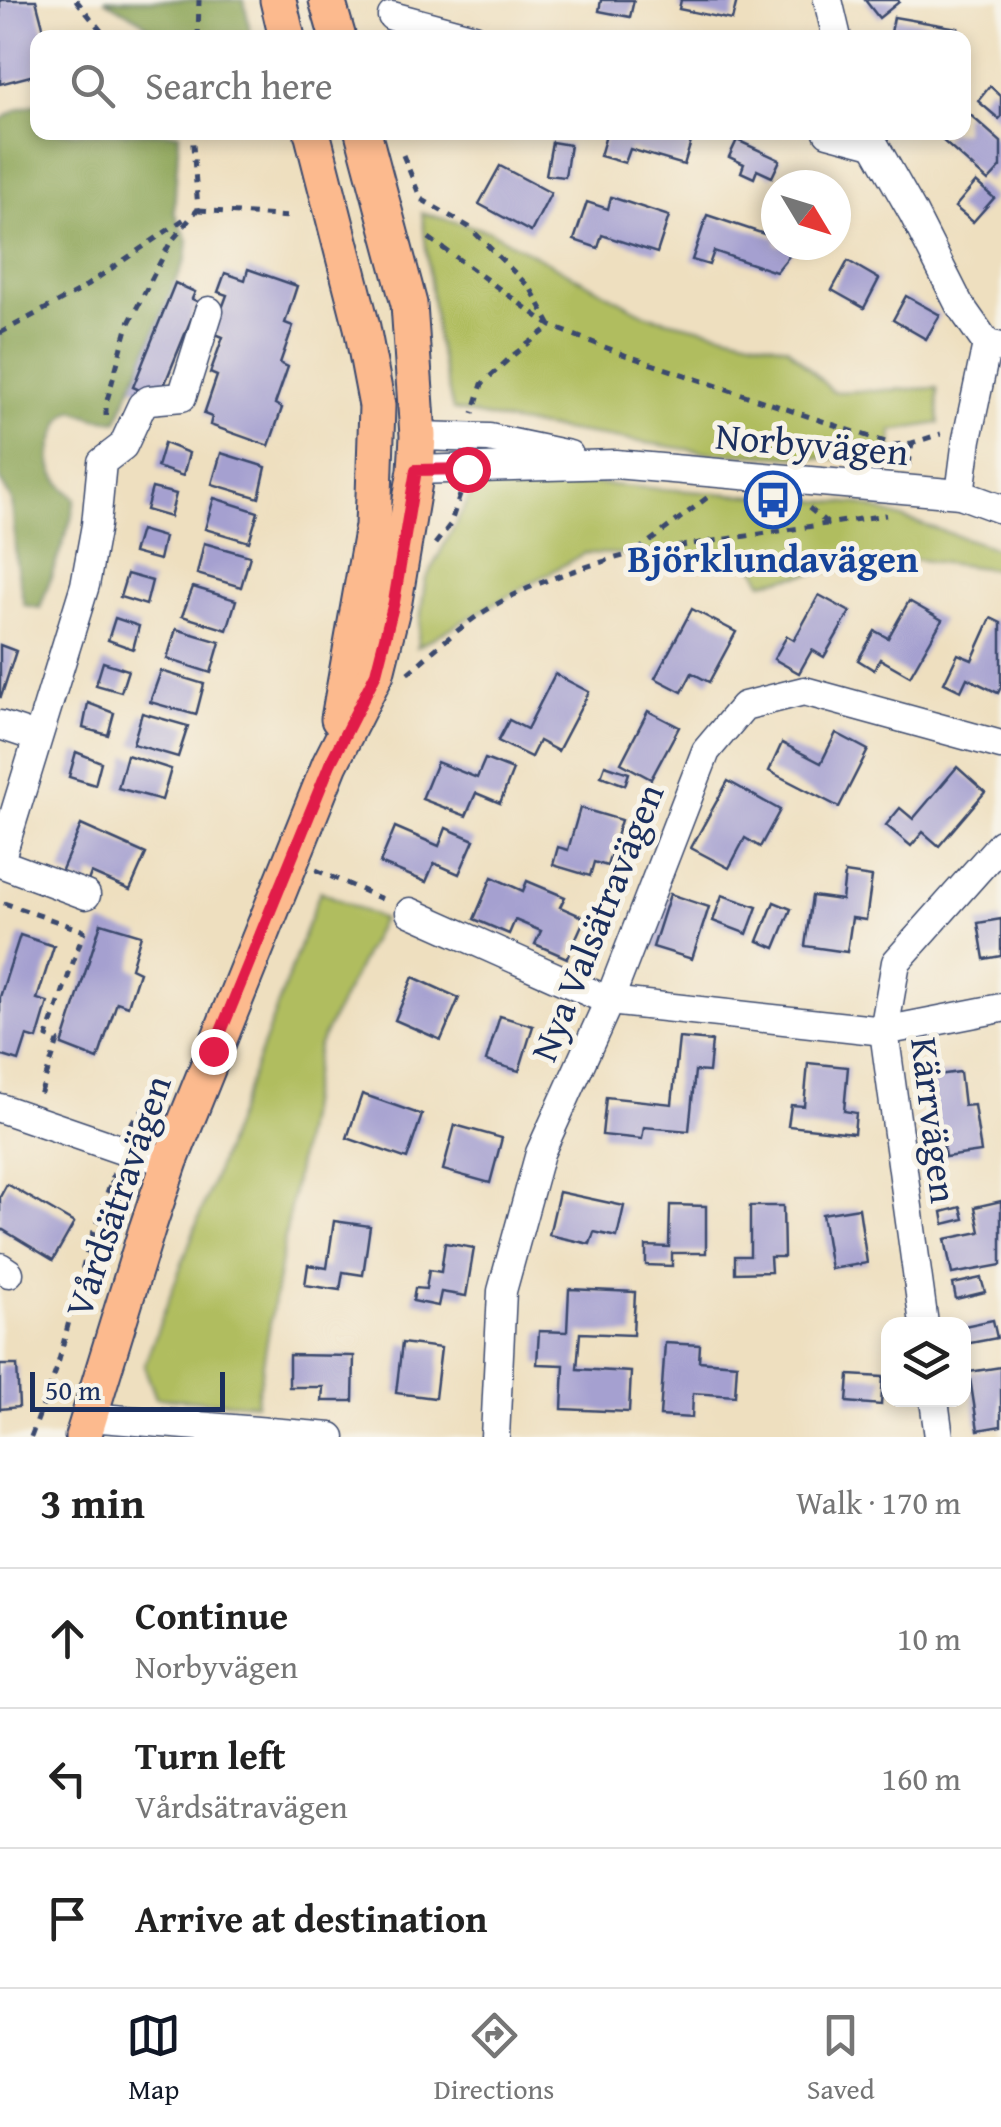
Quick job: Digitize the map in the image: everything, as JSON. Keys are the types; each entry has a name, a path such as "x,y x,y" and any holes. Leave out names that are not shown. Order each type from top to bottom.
{"main road":[{"path":"278,0 285,30"},
{"path":"328,0 336,30"},
{"name":"Vårdsätravägen","path":"314,140 362,326 377,406 378,433 373,526 330,764"},
{"name":"Vårdsätravägen","path":"86,1427 170,1161 330,764 376,673 394,602 417,453 409,304 365,140"},
{"path":"378,433 417,453"},
{"path":"377,469 417,453"}],"street":[{"path":"828,0 834,30"},
{"path":"392,16 444,30"},
{"path":"871,140 959,304 994,346 968,439 960,494"},
{"path":"86,895 0,862 85,585 102,462 123,446 142,404 182,397 209,311"},
{"name":"Norbyvägen","path":"417,453 615,464 960,494 1001,509"},
{"name":"Nya Valsätravägen","path":"495,1437 502,1291 540,1154 609,1001 706,751 744,706 804,691 1001,745"},
{"path":"0,725 36,737"},
{"name":"Kärrvägen","path":"923,1317 884,1030 896,962 1001,844"},
{"path":"410,912 609,1001 884,1030 1001,1008"},
{"path":"0,1108 122,1150 170,1161"},
{"path":"935,1407 939,1437"},
{"path":"86,1427 331,1437"}],"path":[{"path":"76,0 99,30"},
{"path":"198,30 199,0"},
{"path":"102,462 106,404 128,325 170,243 198,210 193,140"},
{"path":"401,149 420,199 469,227 532,289 552,326"},
{"path":"0,333 76,292 198,210 290,218"},
{"path":"428,238 552,326 626,355 894,445 944,434 968,439"},
{"path":"634,553 712,494"},
{"path":"408,673 495,604 552,578 634,553 885,516"},
{"path":"314,869 410,912"},
{"path":"4,903 84,931 48,1037 58,1041 40,1095"},
{"path":"32,1437 58,1368 87,1251 133,1118 168,1089"}],"green space":[{"path":"104,0 244,0 250,30 152,30"},
{"path":"30,106 30,140 179,140 174,212 188,241 186,258 117,421 74,410 64,417 54,438 52,466 59,482 75,498 40,608 24,605 16,562 12,501 0,480 0,120"},
{"path":"422,213 489,231 649,316 787,347 833,392 937,388 939,423 892,431 892,462 705,452 453,410 437,340"},
{"path":"494,476 859,504 1001,550 1001,570 904,558 762,582 750,558 585,553 417,647 425,581 479,480"},
{"path":"320,891 382,919 318,1047 256,1404 156,1398 144,1366"}],"building":[{"path":"0,0 36,0 44,30 30,30 30,76 0,84"},
{"path":"601,0 634,0 630,17 599,11"},
{"path":"681,0 737,0 732,20 679,9"},
{"path":"865,0 898,0 899,2 879,18"},
{"path":"894,17 958,28 958,30 892,30"},
{"path":"990,86 1001,96 999,119 978,101"},
{"path":"971,116 1001,142 1001,167 988,181 942,140 971,140"},
{"path":"605,140 692,140 684,165 630,149 625,163 600,156"},
{"path":"737,140 780,160 775,170 757,170 754,178 741,172 744,164 729,157"},
{"path":"552,142 570,145 565,177 546,175"},
{"path":"500,166 551,193 531,232 479,204"},
{"path":"976,182 994,198 973,222 955,207"},
{"path":"611,197 669,216 657,253 602,235 598,248 574,240 587,202 608,209"},
{"path":"707,215 761,233 761,260 786,260 776,272 714,251 709,265 692,260"},
{"path":"848,261 879,279 864,308 832,290"},
{"path":"248,269 297,286 285,323 293,326 280,363 288,367 275,404 282,408 269,446 210,425 212,417 204,414 217,376 210,373 223,337 213,333 227,295 218,292 225,273 245,280"},
{"path":"175,283 195,292 192,299 198,302 161,393 148,394 133,387"},
{"path":"906,296 940,315 926,339 893,320"},
{"path":"164,443 189,453 183,476 157,467"},
{"path":"221,453 266,467 259,498 212,484"},
{"path":"152,488 176,494 170,517 146,510"},
{"path":"214,498 258,512 249,542 205,529"},
{"path":"140,530 164,537 159,560 133,553"},
{"path":"204,543 250,556 241,587 197,574"},
{"path":"127,574 152,581 146,605 120,597"},
{"path":"193,587 236,600 227,630 182,616"},
{"path":"819,595 850,612 824,657 812,650 799,673 774,659 787,636 794,640"},
{"path":"909,601 942,620 910,676 880,659 874,670 858,660 875,631 888,638"},
{"path":"692,609 736,632 709,682 692,673 682,692 655,678"},
{"path":"115,618 139,626 133,649 108,640"},
{"path":"991,618 1001,623 998,693 967,678 961,691 944,683 958,654 972,660"},
{"path":"176,629 220,642 211,673 167,659"},
{"path":"0,645 16,651 1,697 0,697"},
{"path":"103,662 128,670 121,692 96,685"},
{"path":"161,671 204,684 196,715 150,702"},
{"path":"555,674 589,692 558,751 539,741 531,757 498,741 509,720 527,729"},
{"path":"88,703 114,713 108,735 83,728"},
{"path":"648,711 679,727 651,779 621,763"},
{"path":"142,713 188,726 178,757 133,744"},
{"path":"836,733 868,750 839,807 769,771 782,743 821,763"},
{"path":"76,752 101,762 95,785 69,777"},
{"path":"127,755 171,769 162,800 118,788"},
{"path":"485,759 513,770 500,803 476,793 466,816 422,799 437,762 477,778"},
{"path":"605,765 629,773 625,785 601,776"},
{"path":"957,767 985,792 939,846 923,832 911,846 886,825 900,808 913,819"},
{"path":"728,781 780,810 760,847 745,838 729,868 691,848"},
{"path":"580,808 621,820 607,866 594,862 590,876 553,865 558,847 568,850"},
{"path":"81,825 146,854 130,890 91,873 87,884 61,872"},
{"path":"395,827 439,846 446,828 474,840 459,874 434,863 426,882 380,863"},
{"path":"845,873 872,877 866,920 852,918 847,952 805,946 812,896 842,900"},
{"path":"492,877 523,891 527,881 565,897 560,907 585,918 567,958 535,944 541,931 515,920 509,934 474,919"},
{"path":"670,894 709,907 692,959 653,947"},
{"path":"722,895 757,907 747,934 713,921"},
{"path":"774,902 791,909 775,948 758,941"},
{"path":"1001,919 1001,956 984,959 978,923"},
{"path":"101,923 141,935 131,968 139,972 128,1006 117,1002 98,1059 62,1045"},
{"path":"20,935 54,946 37,999 48,1002 37,1039 27,1036 19,1061 0,1055 0,997"},
{"path":"413,977 459,998 441,1040 395,1020"},
{"path":"500,1016 533,1026 519,1071 486,1061"},
{"path":"679,1038 712,1041 709,1072 695,1071 689,1131 644,1127 642,1139 602,1135 606,1097 672,1104"},
{"path":"808,1063 848,1067 844,1111 856,1113 854,1133 788,1126 791,1105 804,1106"},
{"path":"960,1072 964,1106 974,1105 981,1152 945,1157 942,1136 931,1137 923,1077"},
{"path":"362,1094 422,1115 407,1159 347,1138"},
{"path":"455,1125 502,1138 490,1183 443,1170"},
{"path":"7,1184 74,1223 53,1260 0,1228 0,1197"},
{"path":"559,1192 624,1206 617,1237 594,1232 590,1244 549,1235"},
{"path":"1001,1201 1001,1265 952,1274 945,1239 980,1232 975,1207"},
{"path":"670,1205 706,1206 706,1253 672,1253 672,1266 646,1265 646,1246 669,1247"},
{"path":"750,1206 783,1206 784,1257 770,1257 771,1272 735,1273 735,1256 750,1256"},
{"path":"961,1207 964,1219 944,1224 942,1212"},
{"path":"859,1208 867,1263 831,1269 822,1214"},
{"path":"334,1221 370,1226 363,1275 343,1272 340,1290 305,1285 308,1265 327,1268"},
{"path":"445,1243 474,1248 466,1296 441,1292 438,1306 413,1301 415,1288 426,1289 429,1270 441,1272"},
{"path":"981,1278 985,1292 956,1299 953,1284"},
{"path":"569,1289 635,1292 633,1335 580,1333 577,1369 631,1372 629,1412 562,1409 564,1365 537,1364 539,1331 567,1332"},
{"path":"993,1320 997,1338 971,1343 971,1325"},
{"path":"402,1343 441,1348 435,1398 396,1393"},
{"path":"665,1343 700,1345 699,1361 737,1364 735,1396 693,1393 692,1418 660,1416"},
{"path":"289,1355 354,1356 353,1401 322,1401 323,1387 289,1387"},
{"path":"0,1365 17,1365 19,1407 0,1409"},
{"path":"1001,1367 1001,1426 978,1430 971,1372"},
{"path":"849,1375 881,1377 881,1405 847,1402"}],"place":[{"name":"Björklundavägen","path":"773,500"}],"route":[{"path":"213,1051 330,764 376,673 394,602 416,470 467,469"}]}
